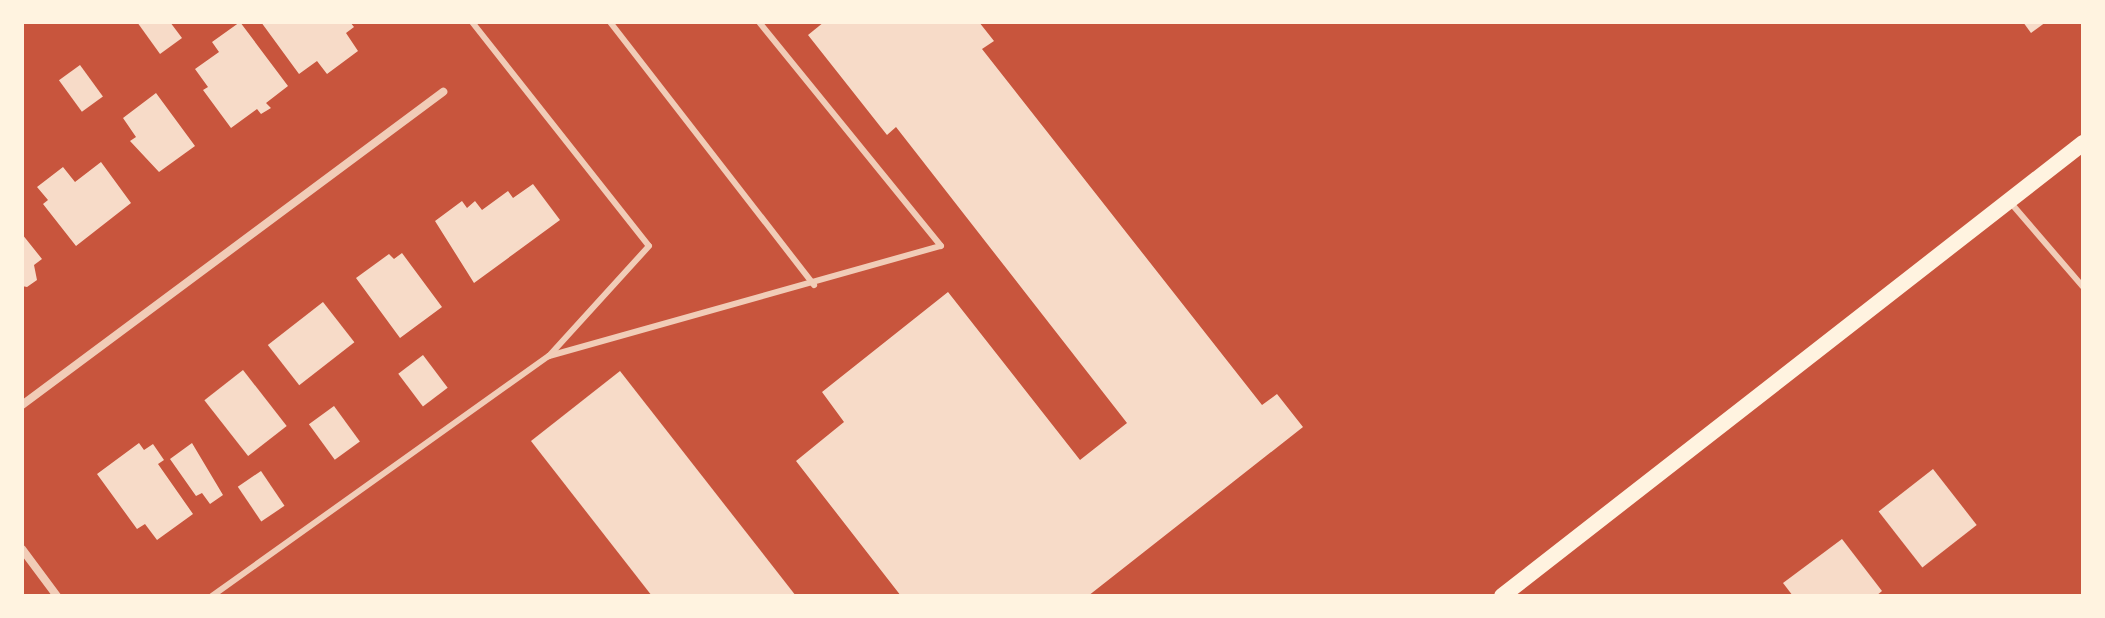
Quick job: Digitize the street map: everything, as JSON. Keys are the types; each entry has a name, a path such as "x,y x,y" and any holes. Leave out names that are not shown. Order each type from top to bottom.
{"main road":[{"path":"1502,596 2083,143"}],"street":[{"path":"22,405 443,92"},
{"path":"22,549 57,596"}],"lane":[{"path":"212,596 549,356 649,246 472,22"},
{"path":"610,22 814,285"},
{"path":"549,356 814,285 941,246 759,22"},
{"path":"2010,202 2083,287"}],"building":[{"path":"137,22 170,22 182,38 160,54"},
{"path":"240,22 288,86 266,103 271,108 261,114 257,109 231,128 203,90 208,87 195,69 219,52 212,42"},
{"path":"261,22 350,22 354,27 346,33 358,51 327,74 317,61 299,74"},
{"path":"824,22 979,22 994,41 982,49 1262,405 1277,394 1303,427 1088,596 901,596 796,461 844,422 822,392 948,292 1080,460 1127,423 896,127 887,135 808,35"},
{"path":"2023,22 2046,22 2031,33"},
{"path":"80,65 103,97 82,112 59,80"},
{"path":"156,93 195,146 159,172 130,141 136,137 123,118"},
{"path":"101,162 131,203 76,246 43,204 48,200 37,187 63,167 75,182"},
{"path":"533,184 560,220 474,283 435,221 462,201 467,208 475,201 482,210 508,191 513,198"},
{"path":"22,234 42,259 34,265 37,280 27,287 22,286"},
{"path":"402,253 442,307 400,338 356,278 389,254 394,259"},
{"path":"323,302 354,342 299,385 268,345"},
{"path":"423,355 448,388 423,406 398,374"},
{"path":"243,370 287,426 248,456 204,400"},
{"path":"620,371 796,596 652,596 531,441"},
{"path":"334,406 360,442 335,460 309,424"},
{"path":"139,443 144,450 153,444 164,460 158,464 193,514 157,540 145,524 137,529 97,474"},
{"path":"192,443 223,495 210,504 202,493 196,496 170,459"},
{"path":"1933,469 1977,525 1922,567 1879,511"},
{"path":"261,471 284,506 261,521 238,487"},
{"path":"1842,539 1882,591 1876,596 1793,596 1783,583"}]}
